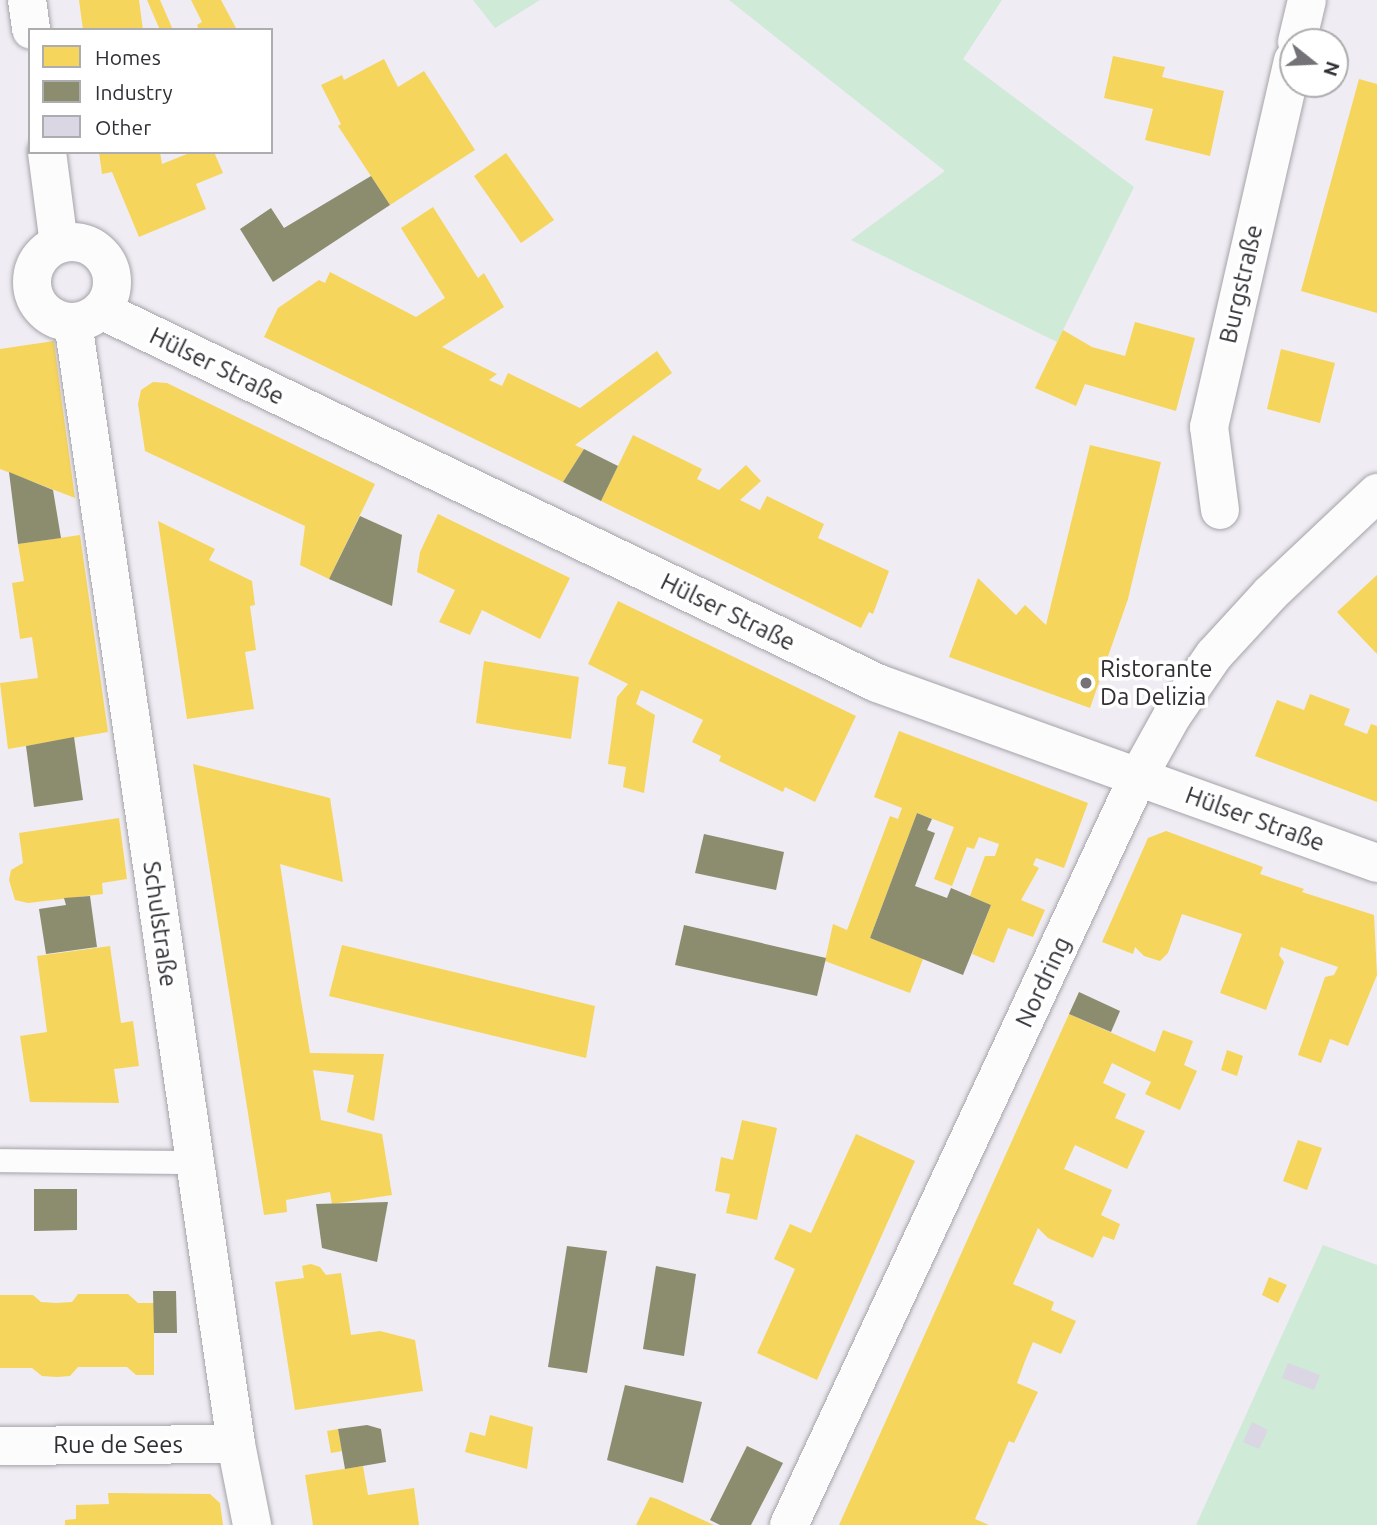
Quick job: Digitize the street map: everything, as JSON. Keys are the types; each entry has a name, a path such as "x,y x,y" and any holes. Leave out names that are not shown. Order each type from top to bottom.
{"street":[{"path":"27,0 31,28"},
{"path":"1300,28 1307,0"},
{"name":"Burgstraße","path":"1220,510 1209,427 1285,98"},
{"path":"47,154 59,244"},
{"path":"59,244 85,244 106,260 112,286 87,316 59,320 37,303 16,276 59,244"},
{"name":"Hülser Straße","path":"87,316 877,683 1377,863"},
{"name":"Schulstraße","path":"87,316 195,1162 236,1444 252,1525"},
{"name":"Nordring","path":"789,1525 1138,776 1214,655 1271,593 1377,493"},
{"name":"Rue de Sees","path":"0,1446 236,1444"}],"lane":[{"path":"0,1160 195,1162"}],"green space":[{"path":"473,0 540,0 495,28"},
{"path":"729,0 1002,0 963,59 1134,187 1057,342 851,240 945,171"},
{"path":"1323,1245 1377,1265 1377,1525 1196,1525"}],"building: Homes":[{"path":"79,0 139,0 143,28 83,28"},
{"path":"147,0 160,0 172,28 159,28"},
{"path":"191,0 221,0 236,28 198,28 197,25 202,22"},
{"path":"1113,56 1165,67 1162,77 1224,91 1210,156 1145,140 1153,109 1104,98"},
{"path":"384,59 398,87 424,71 475,150 390,205 338,126 341,124 321,85 342,75 344,80"},
{"path":"1359,79 1377,84 1377,313 1301,291"},
{"path":"506,153 554,220 521,243 474,176"},
{"path":"99,154 160,154 162,164 187,154 215,154 223,173 196,184 206,209 139,237 112,172 102,174"},
{"path":"433,207 478,278 484,273 504,307 442,347 497,374 489,380 502,386 508,373 580,408 657,351 672,373 575,445 584,449 563,482 264,337 278,308 319,280 325,283 330,272 416,317 445,298 401,228"},
{"path":"1135,322 1195,338 1176,411 1085,384 1076,406 1035,388 1063,330 1092,347 1125,356"},
{"path":"54,341 75,498 0,469 0,349"},
{"path":"1281,349 1335,363 1320,423 1267,409"},
{"path":"153,382 167,383 375,484 329,579 300,565 305,526 145,451 138,404 141,390"},
{"path":"633,435 702,469 697,479 719,490 746,465 761,481 740,500 760,510 767,496 824,524 818,538 889,571 873,614 869,612 861,628 601,501"},
{"path":"1090,445 1161,462 1128,599 1090,708 949,657 978,578 1016,615 1025,605 1046,625"},
{"path":"438,514 570,578 540,639 482,610 470,635 439,622 455,590 417,572 420,552"},
{"path":"158,521 215,549 209,560 252,581 255,605 250,606 256,650 245,652 254,709 187,719"},
{"path":"80,535 108,732 8,749 0,683 38,678 32,637 20,639 12,583 24,581 18,544"},
{"path":"1377,575 1377,654 1337,612"},
{"path":"618,601 856,716 815,802 785,787 783,792 719,761 721,756 692,742 703,720 641,690 636,704 655,715 644,793 623,787 626,767 608,764 617,697 628,684 588,664"},
{"path":"484,661 579,677 571,739 476,723"},
{"path":"1310,694 1350,709 1344,725 1367,734 1371,724 1377,726 1377,802 1255,756 1277,700 1304,710"},
{"path":"899,731 1088,803 1064,868 1036,858 1033,865 1039,868 1021,900 1045,910 1033,937 1008,928 994,963 972,954 991,905 970,896 985,856 995,856 999,844 979,837 974,849 967,847 952,886 934,879 954,827 917,813 870,938 923,959 910,993 825,961 833,924 847,930 890,816 898,819 902,808 874,797"},
{"path":"193,764 330,798 343,882 280,864 299,988 310,1053 384,1054 374,1121 347,1112 354,1075 313,1070 321,1120 382,1134 392,1195 332,1204 330,1192 286,1200 287,1212 264,1215"},
{"path":"119,818 127,879 102,883 103,894 28,903 15,900 9,880 11,870 23,863 19,833"},
{"path":"1166,831 1263,867 1260,874 1304,889 1302,892 1374,915 1377,975 1348,1046 1330,1039 1321,1063 1298,1055 1325,977 1334,975 1338,967 1281,947 1279,955 1284,962 1266,1010 1220,993 1242,934 1182,914 1168,953 1160,961 1144,956 1135,947 1133,954 1102,942 1148,838"},
{"path":"342,945 595,1006 586,1058 329,996"},
{"path":"110,946 121,1023 133,1021 139,1066 114,1069 119,1103 30,1102 20,1036 47,1032 37,956"},
{"path":"1069,1014 1155,1052 1163,1030 1193,1041 1184,1065 1197,1071 1180,1110 1145,1094 1151,1082 1112,1063 1103,1083 1126,1094 1115,1118 1145,1131 1127,1169 1075,1145 1064,1169 1112,1190 1101,1215 1120,1224 1114,1240 1103,1236 1093,1258 1048,1238 1038,1228 1013,1284 1054,1302 1051,1310 1076,1321 1061,1354 1033,1342 1017,1383 1038,1392 1014,1443 1009,1441 975,1519 989,1525 839,1525"},
{"path":"1227,1050 1243,1056 1237,1076 1221,1070"},
{"path":"742,1120 777,1128 757,1220 726,1213 730,1194 715,1191 721,1157 733,1160"},
{"path":"856,1134 915,1161 817,1380 757,1353 795,1269 774,1259 790,1224 811,1233"},
{"path":"1298,1140 1322,1148 1307,1190 1283,1181"},
{"path":"311,1264 320,1267 326,1275 341,1273 351,1335 380,1331 415,1340 423,1391 295,1410 275,1282 304,1278 302,1266"},
{"path":"1269,1277 1287,1285 1278,1303 1262,1295"},
{"path":"78,1294 128,1294 138,1303 154,1303 154,1375 136,1375 127,1367 78,1367 70,1376 57,1377 42,1376 32,1368 0,1368 0,1295 33,1295 41,1302 56,1303 72,1302"},
{"path":"490,1415 533,1427 527,1469 465,1452 470,1432 485,1436"},
{"path":"338,1429 342,1451 331,1453 327,1431"},
{"path":"363,1466 368,1495 414,1488 419,1525 313,1525 305,1475"},
{"path":"108,1493 210,1494 220,1503 223,1525 65,1525 65,1520 76,1519 76,1505 109,1504"},
{"path":"650,1497 657,1499 714,1525 636,1525"}],"building: Industry":[{"path":"371,176 390,205 273,282 240,229 271,208 284,228"},
{"path":"584,449 618,466 601,501 563,482"},
{"path":"9,472 53,490 61,538 18,544"},
{"path":"360,516 402,535 392,606 329,579"},
{"path":"74,737 83,800 34,807 26,746"},
{"path":"917,813 932,819 927,830 935,833 915,886 947,898 951,888 991,905 963,975 870,938"},
{"path":"704,834 784,852 776,890 695,873"},
{"path":"90,896 97,947 46,954 39,909 66,905 64,898"},
{"path":"684,925 826,958 817,996 675,965"},
{"path":"1079,992 1120,1011 1111,1032 1069,1014"},
{"path":"34,1189 77,1189 77,1230 34,1231"},
{"path":"388,1202 377,1262 322,1248 316,1204"},
{"path":"567,1246 607,1251 587,1373 548,1367"},
{"path":"656,1266 696,1274 684,1356 643,1349"},
{"path":"153,1291 176,1291 177,1333 154,1333"},
{"path":"625,1385 702,1402 683,1483 607,1460"},
{"path":"367,1425 381,1429 386,1462 345,1469 338,1429"},
{"path":"747,1446 783,1463 751,1525 720,1525 710,1520"}],"building: Other":[{"path":"1288,1363 1320,1375 1314,1390 1282,1378"},
{"path":"1252,1422 1268,1430 1259,1449 1243,1442"}],"place":[{"name":"Ristorante Da Delizia","path":"1086,683"}]}
